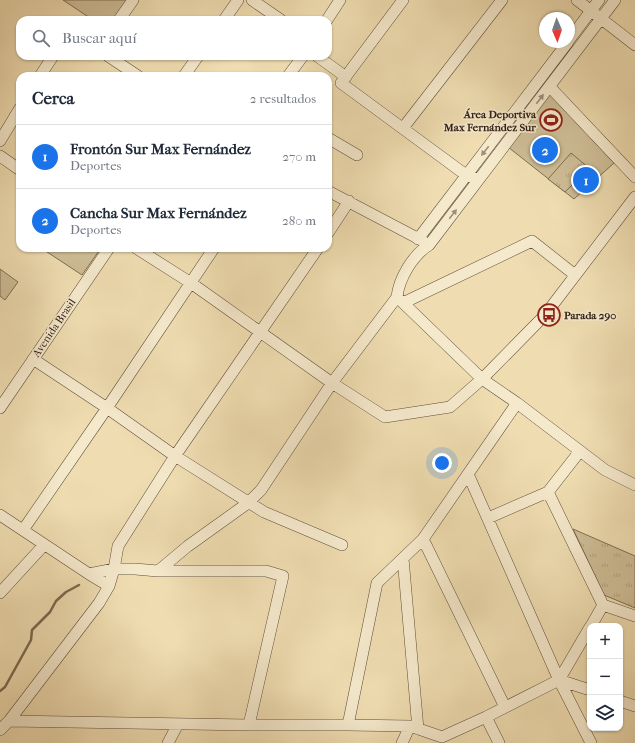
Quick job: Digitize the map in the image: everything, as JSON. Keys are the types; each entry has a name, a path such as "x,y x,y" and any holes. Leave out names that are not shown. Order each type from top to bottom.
{"street":[{"path":"122,16 133,0"},
{"path":"227,16 238,0"},
{"path":"252,0 275,16"},
{"path":"330,16 340,0"},
{"path":"403,0 341,84 466,175 479,179"},
{"path":"403,128 502,0"},
{"path":"577,0 635,45"},
{"path":"575,32 599,0"},
{"path":"615,0 429,244 421,250 413,260 398,287 400,300 482,379 605,470 635,486"},
{"path":"418,238 563,48"},
{"path":"43,72 50,60"},
{"path":"112,60 125,72"},
{"path":"187,72 195,60"},
{"path":"291,72 299,60"},
{"path":"322,60 346,78"},
{"path":"550,86 635,177"},
{"path":"0,141 16,115"},
{"path":"332,140 357,155"},
{"path":"0,156 16,167"},
{"path":"332,193 429,244"},
{"path":"142,252 191,283 332,383 385,417 450,407 482,379 545,315 635,197"},
{"path":"332,226 349,202"},
{"path":"158,571 188,546 248,503 261,490 332,383 400,300 532,241 575,275"},
{"name":"Avenida Brasil","path":"0,408 107,252"},
{"path":"23,530 211,252"},
{"path":"0,730 9,721 92,613 109,586 118,546 175,456 315,252"},
{"path":"33,359 107,408 175,456 248,503 264,512 342,545"},
{"path":"348,724 377,583 423,539 516,403"},
{"path":"488,518 548,492 580,451"},
{"path":"468,474 559,680 591,743"},
{"path":"548,492 603,605 635,616"},
{"path":"0,515 109,586"},
{"path":"423,539 506,707"},
{"path":"0,593 44,544"},
{"path":"402,743 414,727 404,558"},
{"path":"89,574 114,569 135,569 158,571 266,571 283,576 249,725"},
{"path":"592,623 603,605"},
{"path":"9,721 249,725 348,724 414,727 442,737 486,717 559,680 587,632"},
{"path":"559,680 587,689"},
{"path":"623,702 635,706"},
{"path":"486,717 500,743"},
{"path":"168,743 178,724"}],"green space":[{"path":"63,0 128,0 118,16 87,16"},
{"name":"Área Deportiva Max Fernández Sur","path":"549,93 614,163 574,199 508,147"},
{"path":"571,153 589,168 565,192 548,179"},
{"path":"47,252 98,252 82,275"},
{"path":"0,269 18,282 5,300 0,296"},
{"path":"573,529 635,556 635,608 604,595"}],"waterway":[{"path":"0,691 5,687 31,640 32,630 50,612 56,601 66,592 79,585"}],"place":[{"name":"Área Deportiva Max Fernández Sur","path":"551,120"},
{"name":"Cancha Sur Max Fernández","path":"545,150"},
{"name":"Frontón Sur Max Fernández","path":"586,180"},
{"name":"Parada 290","path":"549,315"}]}
